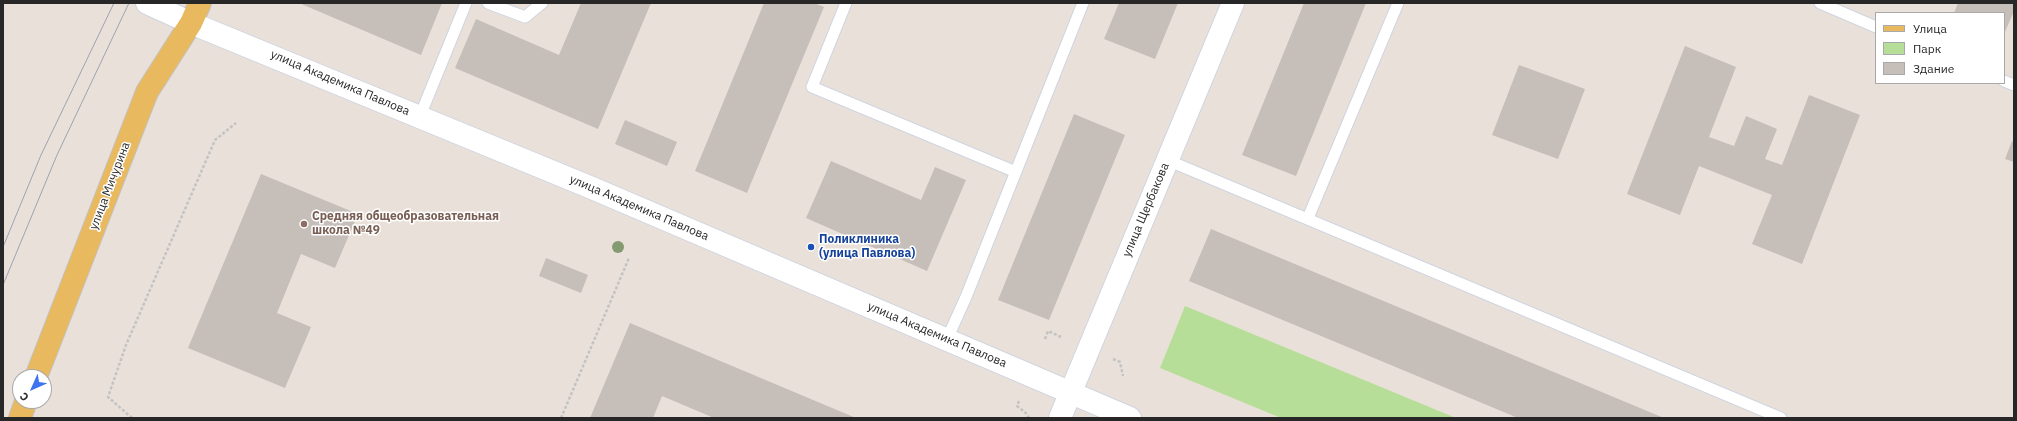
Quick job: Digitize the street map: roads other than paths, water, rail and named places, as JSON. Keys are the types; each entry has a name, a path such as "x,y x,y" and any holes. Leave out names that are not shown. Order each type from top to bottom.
{"main road":[{"name":"улица Академика Павлова","path":"147,3 191,23 592,188 1130,418"},
{"name":"улица Мичурина","path":"39,369 147,92 191,23 200,3"},
{"name":"улица Щербакова","path":"1060,418 1233,3"}],"lane":[{"path":"420,116 466,3"},
{"path":"488,3 525,17 542,3"},
{"path":"846,3 812,87 1016,172"},
{"path":"947,339 1016,172 1083,3"},
{"path":"1308,218 1398,3"},
{"path":"1820,3 1875,27"},
{"path":"1167,160 1781,418"}],"tram line":[{"path":"3,247 41,155 114,3"},
{"path":"3,285 57,155 129,3"}],"place":[{"name":"Средняя общеобразовательная школа №49","path":"304,224"},
{"name":"Поликлиника (улица Павлова)","path":"811,247"}]}
